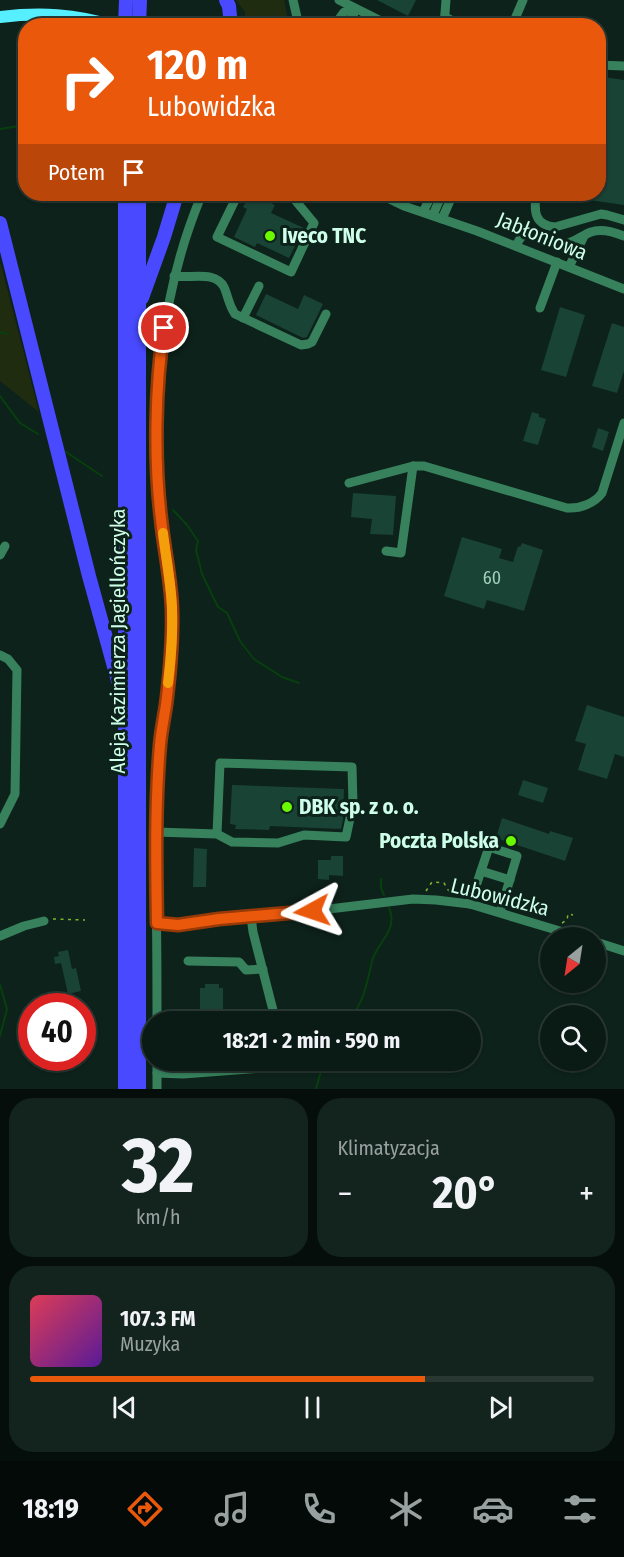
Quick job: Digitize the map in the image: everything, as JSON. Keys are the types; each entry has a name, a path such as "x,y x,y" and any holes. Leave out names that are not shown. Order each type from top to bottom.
{"highway":[{"path":"226,0 230,18"},
{"path":"128,18 135,1"},
{"path":"135,1 138,18"},
{"name":"Aleja Kazimierza Jagiellończyka","path":"125,201 125,237 132,285 140,306 139,1089"},
{"name":"Aleja Kazimierza Jagiellończyka","path":"125,1089 126,708 132,285 139,237 139,201"},
{"path":"140,306 175,201"},
{"path":"0,224 89,576 126,708"}],"main road":[{"path":"0,17 28,13 81,18"}],"street":[{"path":"293,0 297,18"},
{"path":"339,0 375,18"},
{"path":"444,18 446,0"},
{"path":"516,18 524,0"},
{"path":"340,18 344,12 356,9"},
{"path":"352,18 356,9"},
{"path":"606,65 624,66"},
{"path":"157,1011 156,832 160,744 172,635 169,570 159,496 158,410 162,342 170,296 174,276 200,201"},
{"path":"235,201 217,237 291,272 314,223 296,201"},
{"name":"Jabłoniowa","path":"394,201 516,246 624,290"},
{"path":"432,201 433,216"},
{"path":"433,216 439,201"},
{"path":"433,216 447,201"},
{"path":"536,201 536,214 548,226 555,227 601,214 624,220"},
{"path":"516,246 526,234 535,234 556,244 566,244 591,232 599,231 624,236"},
{"path":"569,267 584,236"},
{"path":"125,237 132,261 132,285"},
{"path":"132,261 139,237"},
{"path":"540,308 557,262"},
{"path":"174,276 216,279 224,287 233,312 297,343 312,342 326,314"},
{"path":"243,318 259,286"},
{"path":"349,483 413,466 424,466 567,508 576,508 598,500 602,493 624,423"},
{"path":"386,551 401,553 413,466"},
{"path":"0,555 5,546"},
{"path":"0,655 8,659 17,670 15,794 0,824"},
{"path":"156,832 218,834 232,842 278,843 304,835 346,837 353,804 352,767 220,763 218,834"},
{"path":"470,904 489,847 518,856 500,912"},
{"path":"482,871 510,880"},
{"name":"Lubowidzka","path":"157,923 178,925 413,898 470,904 548,927"},
{"path":"251,916 273,1011"},
{"path":"0,936 44,921"},
{"path":"606,945 624,951"},
{"path":"188,961 239,962 246,970 263,969"},
{"path":"157,1089 157,1073 223,1071"}],"path":[{"path":"432,882 444,883"},
{"path":"44,921 48,919 85,920"}],"green space":[{"path":"236,0 284,0 288,18 245,18 245,12"},
{"path":"0,261 39,412 0,381"}],"building":[{"path":"377,0 416,0 408,16"},
{"path":"606,77 624,80 624,205 596,201 606,201"},
{"path":"246,201 267,201 275,205 271,213 304,228 289,258 257,243 255,247 234,237 247,209 243,207"},
{"path":"266,294 298,309 304,295 323,304 307,337 303,338 256,315"},
{"path":"560,307 585,315 566,377 541,370"},
{"path":"612,323 624,327 624,371 617,393 592,386"},
{"path":"532,412 546,419 538,445 523,441"},
{"path":"598,428 609,432 603,451 592,447"},
{"path":"353,493 396,496 393,535 370,534 372,519 351,517"},
{"path":"462,537 502,549 499,558 513,562 518,546 520,547 522,543 543,550 524,611 487,600 484,609 444,596"},
{"path":"587,705 624,717 624,757 615,754 607,779 578,770 586,744 575,741"},
{"path":"523,780 548,788 543,803 518,795"},
{"name":"DBK sp. z o. o.","path":"232,785 344,789 341,829 270,826 269,830 235,829 236,825 230,824"},
{"path":"502,818 549,834 550,831 573,838 565,861 496,838"},
{"path":"194,848 207,849 206,887 193,887"},
{"path":"331,856 343,856 343,876 329,875 329,880 318,879 318,860 331,860"},
{"path":"68,950 72,969 76,968 81,991 68,993 61,963 55,964 54,957 59,956 58,952"},
{"path":"205,984 219,984 219,988 223,988 223,1011 200,1011 200,988 205,988"}],"waterway":[{"path":"0,129 18,126"},
{"path":"0,332 7,334"},
{"path":"0,396 20,423 38,434"},
{"path":"66,452 102,476"},
{"path":"173,510 198,541 196,550 202,574 218,607 227,613 240,641 254,659 282,677 299,683"},
{"path":"381,879 384,895"},
{"path":"356,1011 366,987 373,958 390,927 389,908"},
{"path":"0,985 7,1009 0,1036"},
{"path":"316,1089 321,1071"}],"slow traffic":[{"path":"163,533 172,608 168,683"}],"place":[{"name":"Iveco TNC","path":"270,236"},
{"name":"DBK sp. z o. o.","path":"287,807"},
{"name":"Poczta Polska","path":"511,841"}],"route":[{"path":"164,328 157,454 161,517 169,570 172,635 160,744 156,832 157,923 178,925 312,911"}]}
